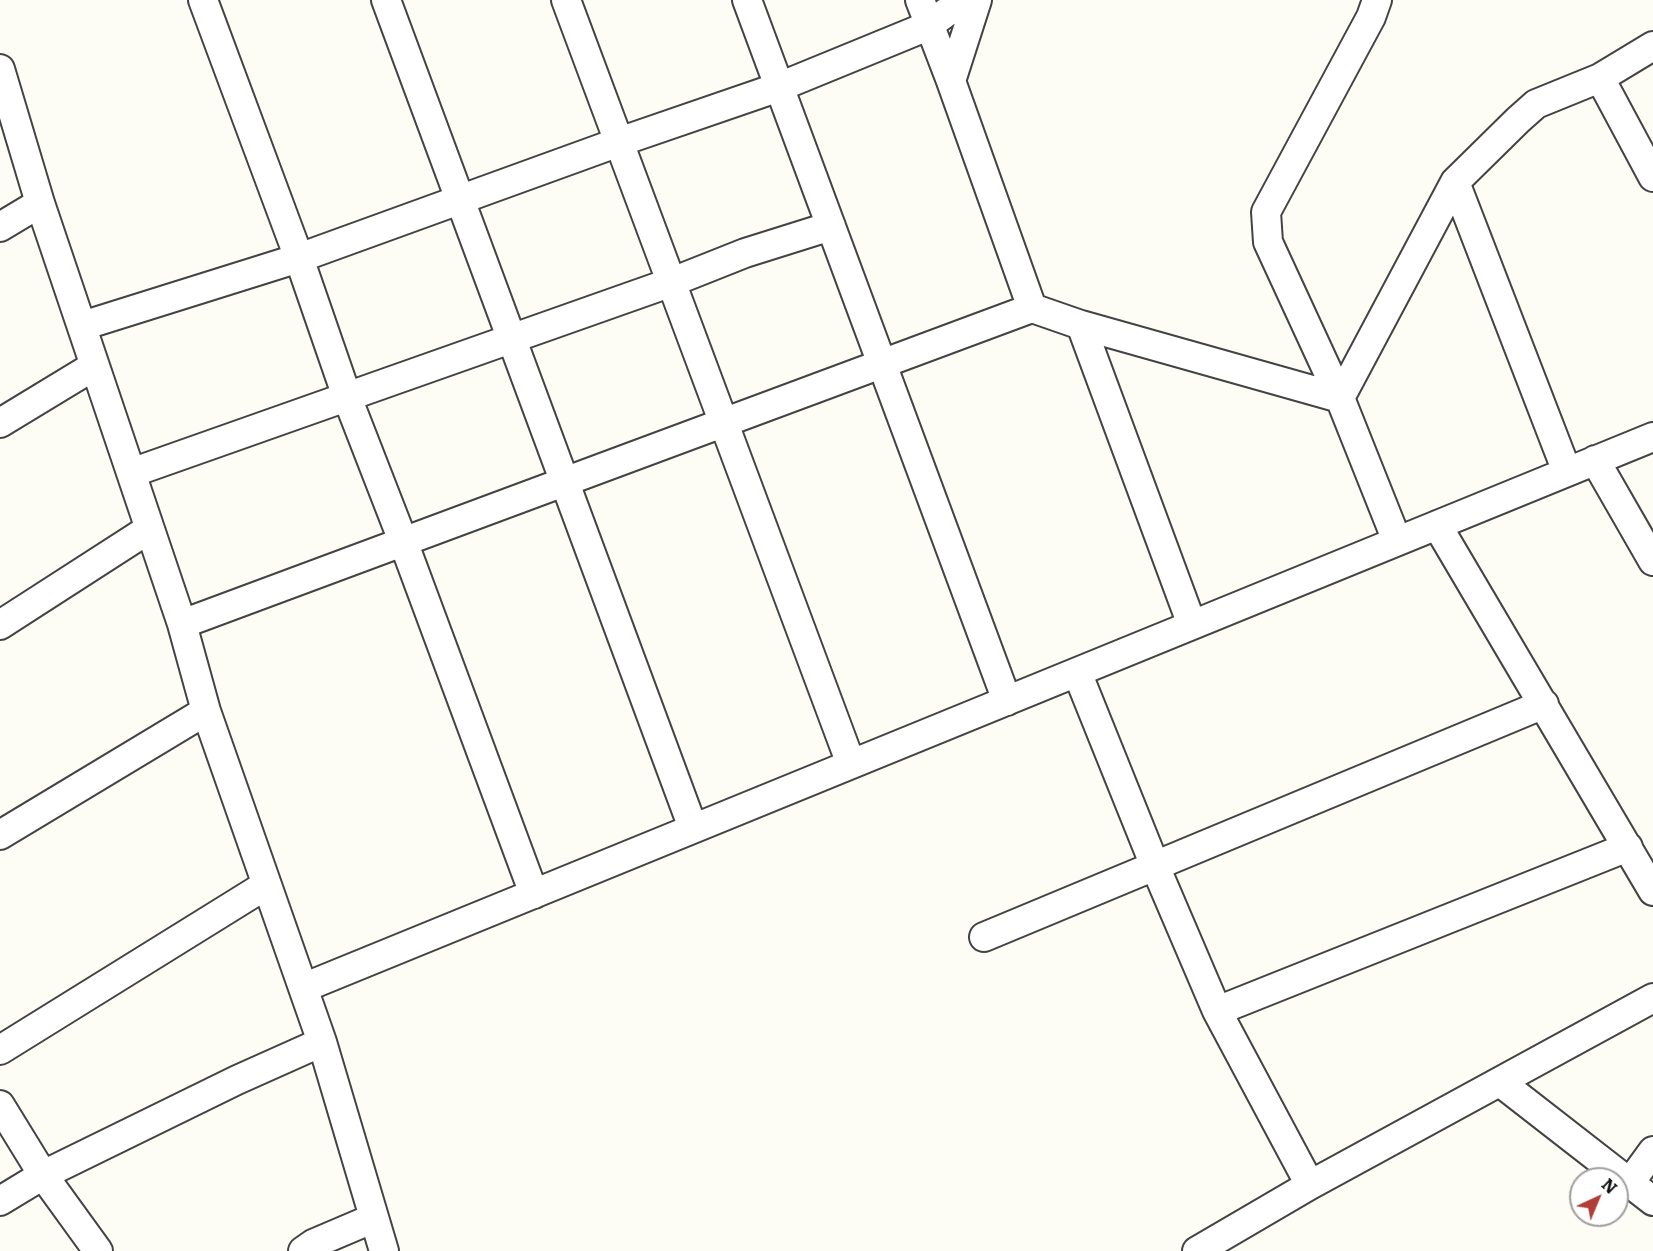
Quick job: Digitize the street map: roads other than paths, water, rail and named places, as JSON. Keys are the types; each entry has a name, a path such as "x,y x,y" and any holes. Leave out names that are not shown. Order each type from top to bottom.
{"street":[{"path":"203,0 299,258 347,397 534,894"},
{"path":"386,0 693,828"},
{"path":"566,0 851,764"},
{"path":"747,0 1006,700"},
{"path":"82,326 299,258 619,142 780,87 924,13 963,0"},
{"path":"951,81 977,0"},
{"path":"1377,0 1371,17 1266,212 1268,242 1340,398 1397,541"},
{"path":"924,13 951,81 1032,308"},
{"path":"1340,398 1455,182 1536,105 1600,78 1653,46"},
{"path":"0,69 40,203 182,624 206,711 322,1042 384,1251"},
{"path":"1600,78 1653,177"},
{"path":"1455,182 1567,472"},
{"path":"0,227 40,203"},
{"path":"131,473 672,282 745,253 831,226"},
{"path":"182,624 1032,308 1081,325 1340,398"},
{"path":"1081,325 1192,625"},
{"path":"0,423 94,366"},
{"path":"303,988 1653,436"},
{"path":"1595,460 1653,561"},
{"path":"1437,525 1653,891"},
{"path":"0,625 149,529"},
{"path":"1077,672 1155,866 1217,1011 1310,1185"},
{"path":"984,937 1544,704"},
{"path":"2,828 206,711"},
{"path":"1217,1011 1628,847"},
{"path":"0,1050 266,885"},
{"path":"1197,1251 1234,1242 1310,1185 1653,998"},
{"path":"0,1201 43,1175 237,1080 322,1042"},
{"path":"1500,1082 1608,1167"},
{"path":"0,1105 43,1175 98,1251"},
{"path":"1653,1151 1629,1184 1653,1201"},
{"path":"303,1251 313,1244 374,1218"}]}
